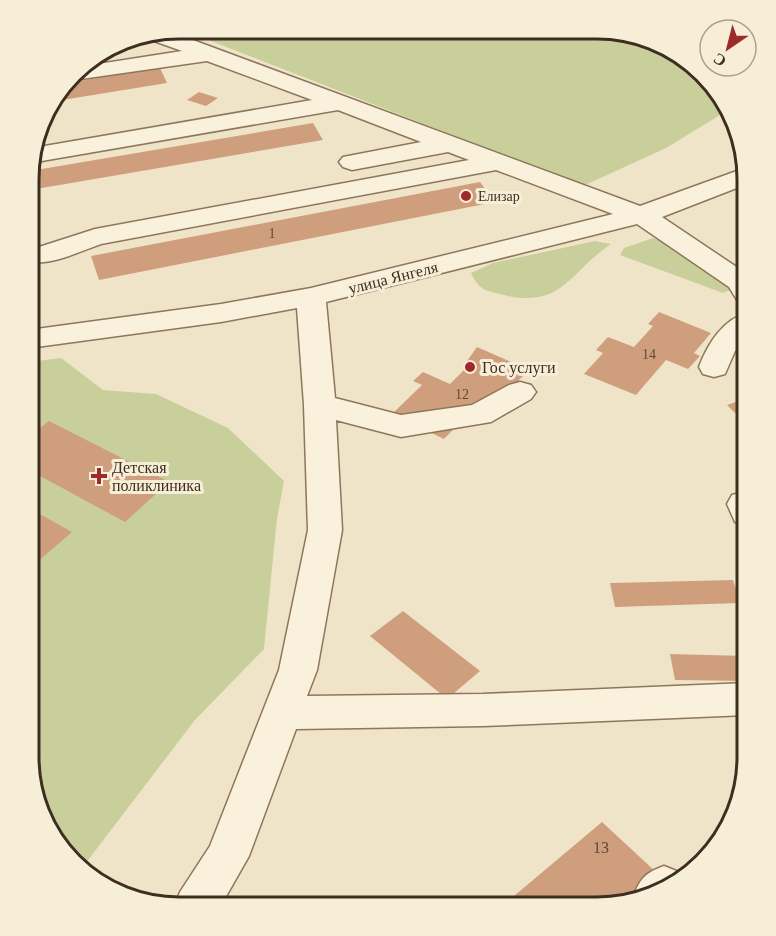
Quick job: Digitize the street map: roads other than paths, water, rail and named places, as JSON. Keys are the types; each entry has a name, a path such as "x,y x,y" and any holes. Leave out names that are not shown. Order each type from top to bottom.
{"street":[{"path":"170,39 644,217 737,280"},
{"path":"89,72 209,54"},
{"path":"41,154 340,103"},
{"path":"352,162 450,144"},
{"path":"39,258 95,237 499,162"},
{"name":"улица Янгеля","path":"39,338 221,313 311,297 638,216 737,179"},
{"path":"202,897 228,856 298,670 325,530 320,405 311,297"},
{"path":"714,367 721,348 737,332"},
{"path":"320,405 401,426 480,415 520,392"},
{"path":"282,713 483,710 737,699"}],"place":[{"name":"Елизар","path":"466,196"},
{"name":"Гос услуги","path":"470,367"},
{"name":"Детская поликлиника","path":"99,476"}]}
